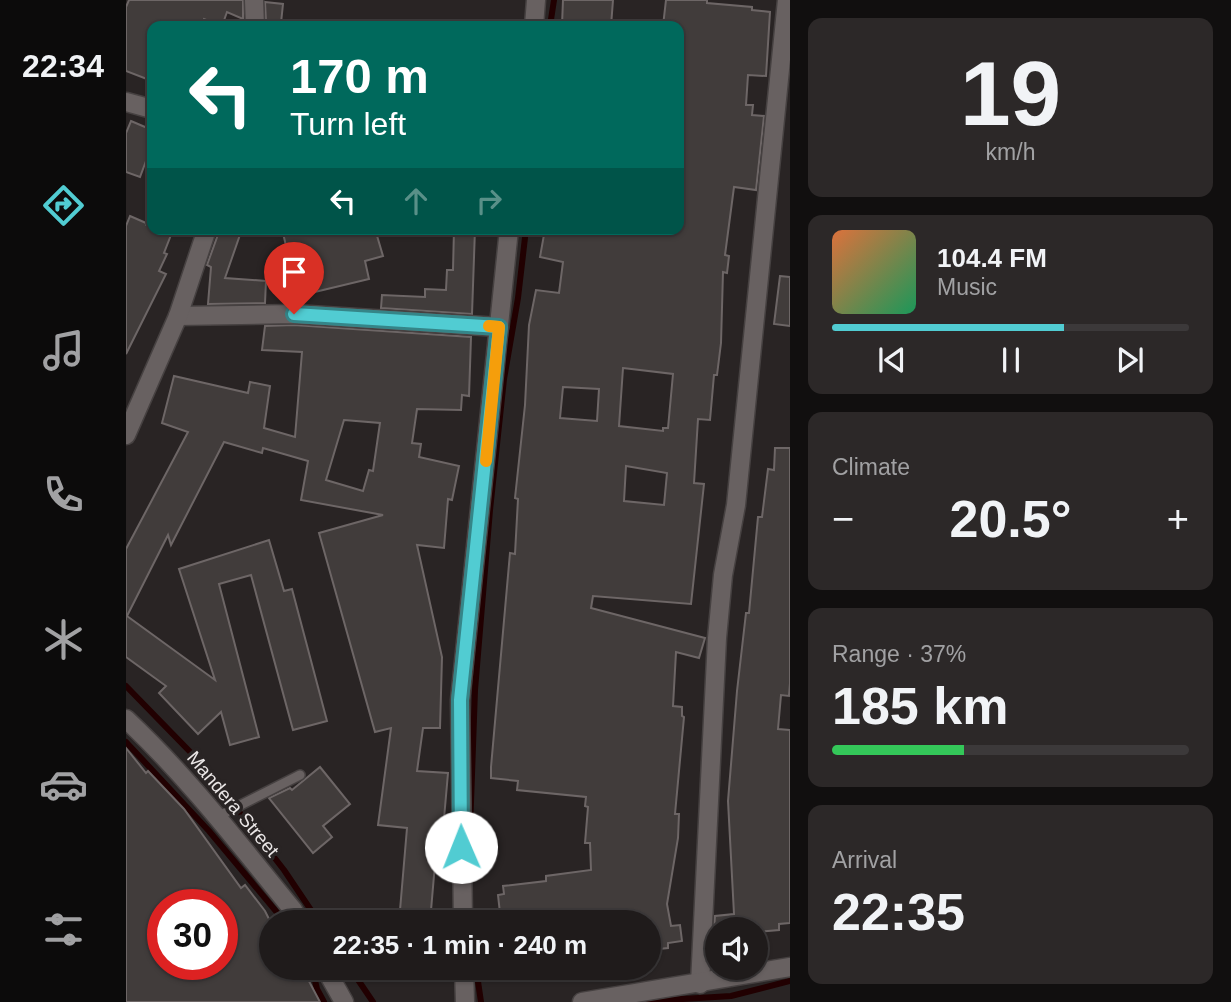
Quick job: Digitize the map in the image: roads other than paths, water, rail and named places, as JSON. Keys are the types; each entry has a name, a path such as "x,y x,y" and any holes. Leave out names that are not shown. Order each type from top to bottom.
{"street":[{"path":"254,0 255,21"},
{"path":"534,21 536,0"},
{"path":"700,984 720,600 736,505 787,0"},
{"path":"126,102 147,108"},
{"path":"126,435 133,402 178,316 205,235"},
{"path":"463,910 460,700 508,235"},
{"path":"178,316 294,314 499,327"},
{"name":"Mandera Street","path":"126,719 165,755 293,910"},
{"path":"582,1002 790,967"},
{"path":"332,980 344,1002"},
{"path":"464,980 465,1002"}],"lane":[{"path":"217,817 300,775"}],"waterway":[{"path":"551,21 554,0"},
{"path":"470,830 475,690 490,510 504,379 525,235"},
{"path":"126,686 201,763 284,870 311,910"},
{"path":"126,742 209,831 275,910"},
{"path":"315,980 324,1002"},
{"path":"358,980 373,1002"},
{"path":"478,980 481,1002"},
{"path":"634,1002 731,996 790,981"}]}
